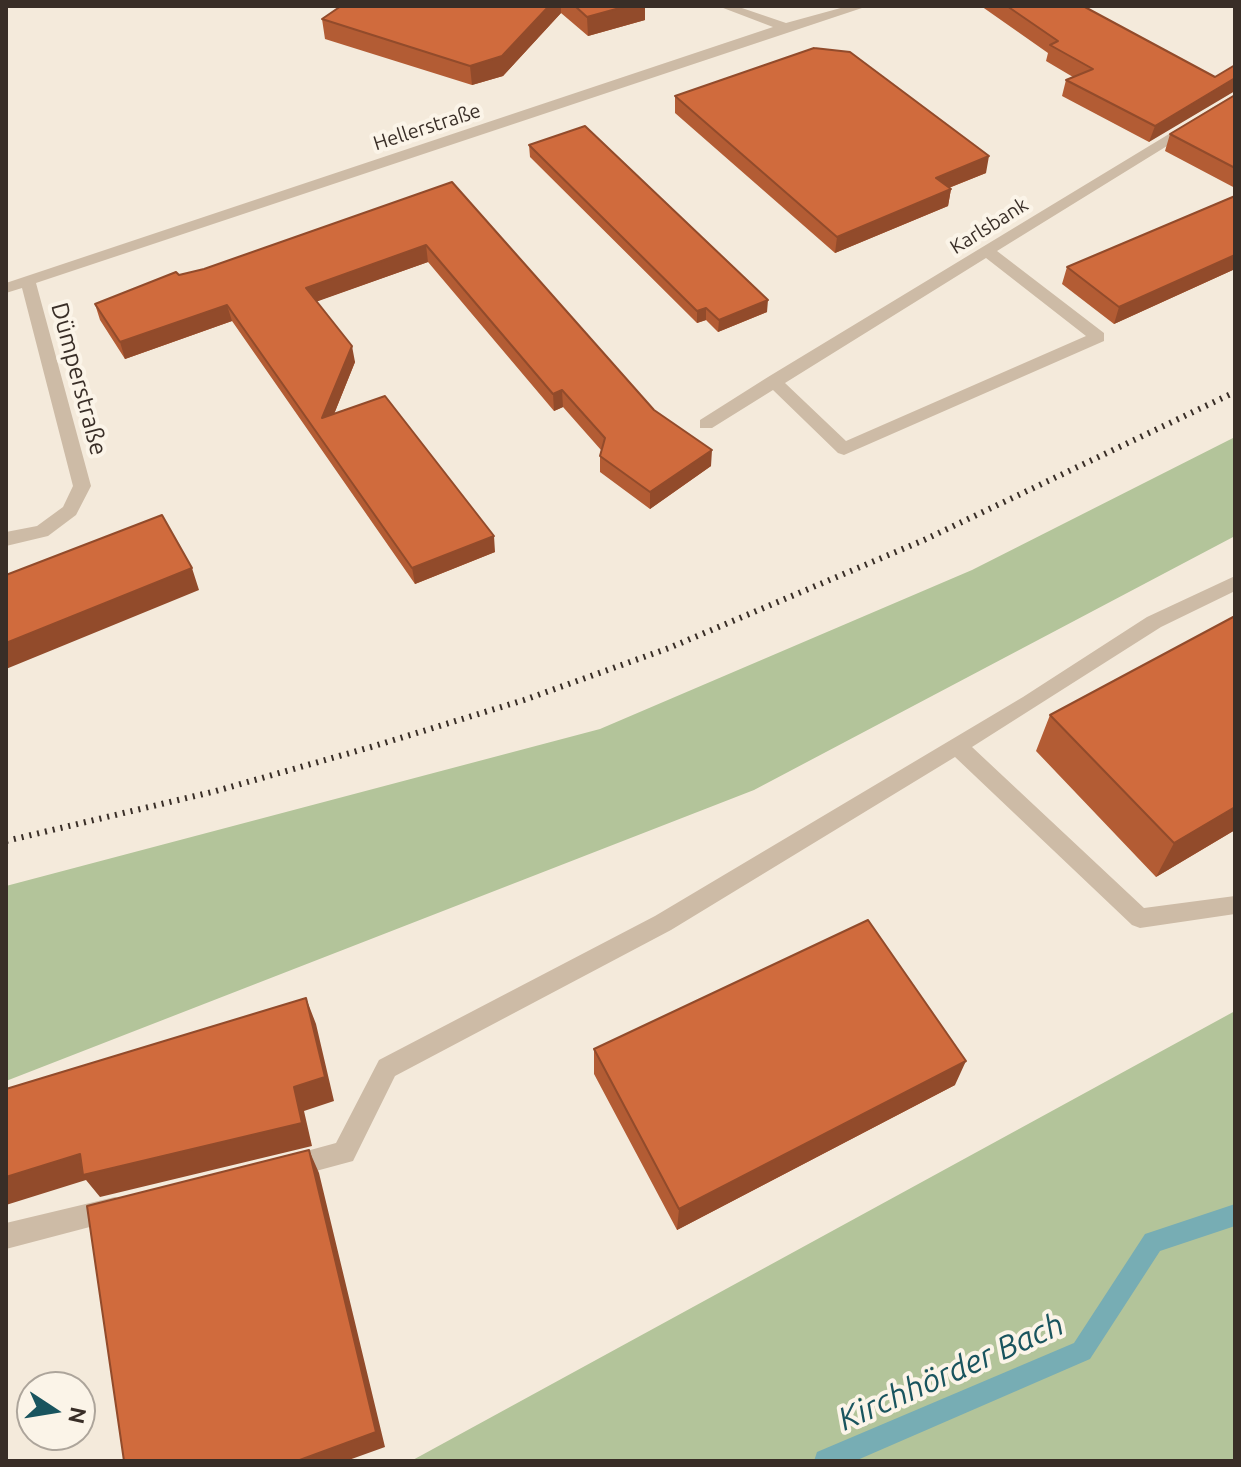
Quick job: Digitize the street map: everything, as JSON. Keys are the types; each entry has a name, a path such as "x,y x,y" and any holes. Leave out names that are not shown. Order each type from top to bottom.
{"street":[{"path":"724,6 786,27"},
{"name":"Hellerstraße","path":"6,288 786,27 862,6"},
{"name":"Karlsbank","path":"706,424 1235,98"},
{"path":"769,384 844,449 1098,337 987,251"},
{"name":"Dümperstraße","path":"6,539 42,531 70,511 82,486 28,281"},
{"path":"267,1172 344,1153 387,1068 663,923 1154,622 1235,583"},
{"path":"956,745 1140,918 1235,905"},
{"path":"6,1236 144,1202"}],"green space":[{"path":"1235,437 1235,536 754,790 6,1081 6,886 600,729 972,570"},
{"path":"1235,1011 1235,1461 411,1461"}],"building":[{"path":"341,6 549,6 502,56 470,66 322,19"},
{"path":"575,6 627,6 587,17"},
{"path":"1007,6 1083,6 1215,77 1235,65 1235,78 1155,126 1066,80 1093,69 1050,45 1058,41"},
{"path":"814,48 850,52 989,156 936,178 951,189 837,237 675,96"},
{"path":"1235,95 1235,168 1170,134"},
{"path":"585,126 768,300 719,320 706,308 697,311 529,145"},
{"path":"452,182 654,410 712,450 650,492 600,456 605,438 562,390 553,394 426,245 306,288 352,346 322,418 385,396 494,536 412,568 227,305 120,342 95,304 176,272 179,275 204,269"},
{"path":"1235,196 1235,255 1119,307 1067,267"},
{"path":"162,515 192,568 6,643 6,575"},
{"path":"1235,616 1235,807 1174,843 1050,715"},
{"path":"868,920 966,1061 679,1209 594,1049"},
{"path":"306,998 325,1077 294,1087 302,1123 83,1175 80,1154 6,1177 6,1089"},
{"path":"309,1150 376,1432 297,1461 124,1461 87,1206"}],"waterway":[{"name":"Kirchhörder Bach","path":"826,1461 1082,1351 1153,1242 1235,1215"}],"railway":[{"path":"6,841 216,791 371,747 524,700 669,648 924,540 1235,392"}]}
